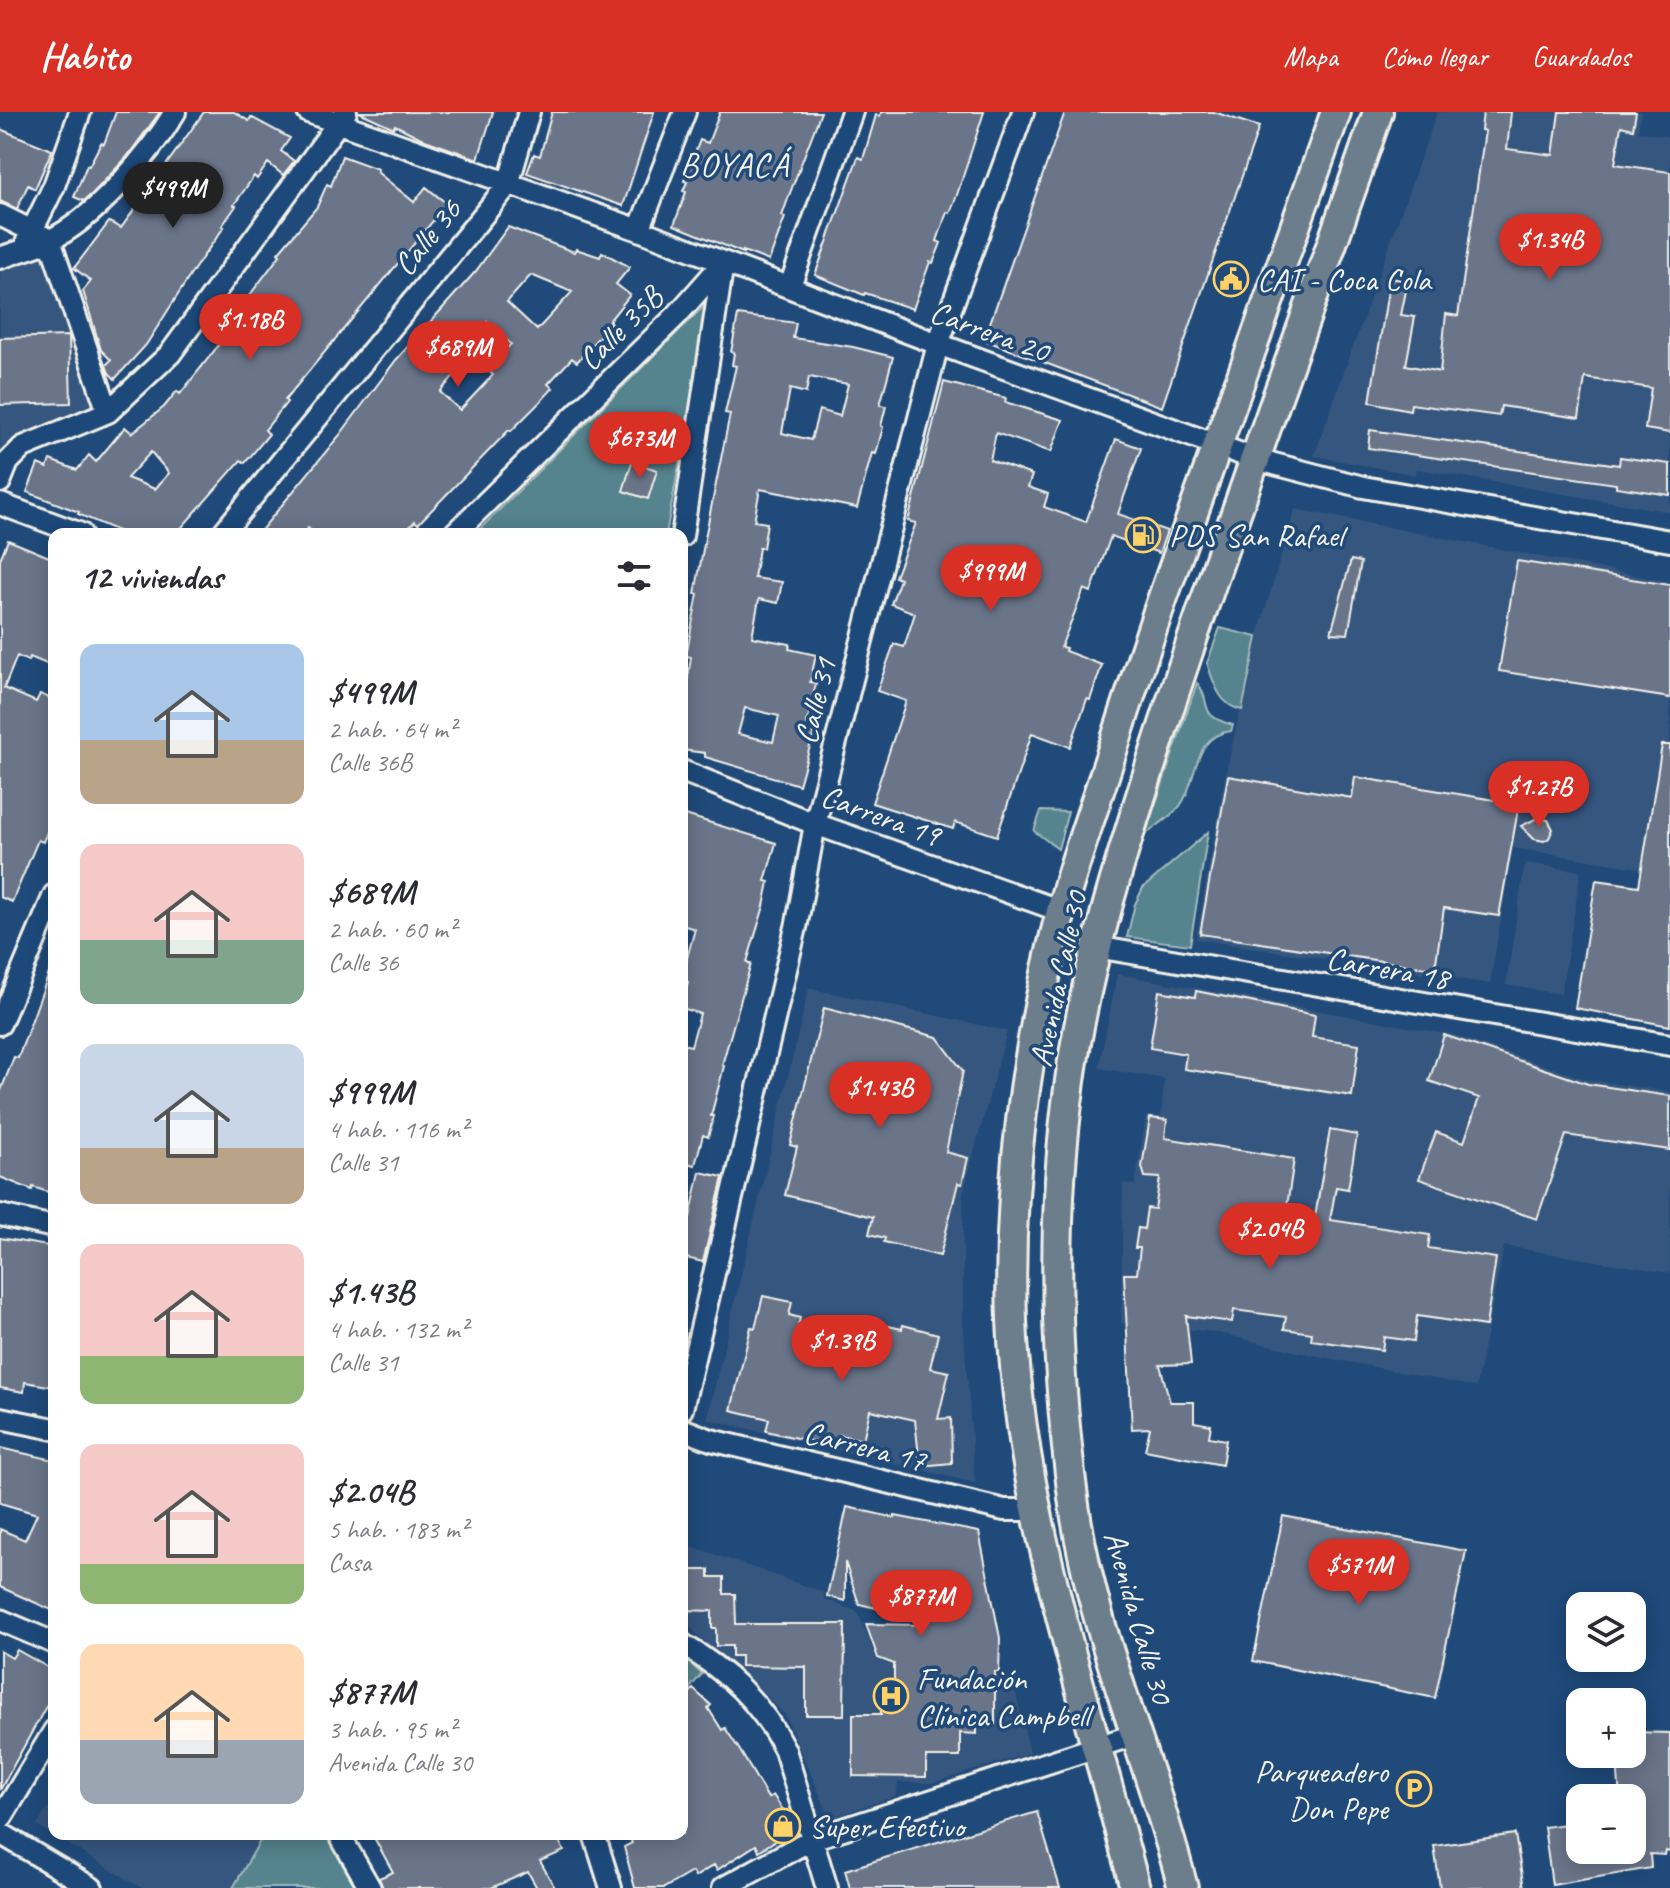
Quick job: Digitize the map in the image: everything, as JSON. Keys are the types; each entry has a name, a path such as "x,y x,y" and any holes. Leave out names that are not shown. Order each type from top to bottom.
{"highway":[{"name":"Avenida Calle 30","path":"1135,1888 1063,1627 1036,1510 1015,1351 1012,1252 1019,1149 1031,1053 1061,911 1146,645 1336,112"},
{"name":"Avenida Calle 30","path":"1183,1888 1098,1615 1075,1509 1063,1399 1056,1291 1060,1185 1070,1080 1096,947 1117,871 1185,660 1378,112"}],"street":[{"path":"35,240 80,112"},
{"path":"0,258 74,223 114,190 139,162 175,112"},
{"name":"Carrera 20","path":"308,112 341,118 508,185 639,230 938,344 1255,459 1363,487 1670,541"},
{"name":"Calle 36","path":"227,528 508,185 529,112"},
{"path":"639,230 685,112"},
{"path":"790,286 852,112"},
{"name":"Calle 31","path":"688,1384 797,923 815,824 938,344 1023,112"},
{"path":"0,482 8,462 23,447 108,412 170,354 341,118"},
{"path":"54,186 54,202 59,217 74,223"},
{"path":"0,215 35,240 108,412"},
{"path":"683,528 723,263"},
{"name":"Calle 35B","path":"460,528 677,315 723,263"},
{"path":"0,504 65,528"},
{"name":"Carrera 19","path":"688,773 815,824 1061,911"},
{"path":"0,1024 48,909"},
{"name":"Carrera 18","path":"1096,947 1670,1045"},
{"path":"0,1215 48,1226"},
{"path":"0,1418 48,1428"},
{"name":"Carrera 17","path":"688,1431 711,1440 1004,1510 1036,1510"},
{"path":"0,1620 48,1640"},
{"path":"688,1648 712,1662 742,1687 763,1711 785,1750 827,1888"},
{"path":"723,1888 812,1839 1137,1734"},
{"path":"0,1820 48,1741"},
{"path":"0,1833 92,1888"},
{"path":"342,1840 370,1888"},
{"path":"596,1840 611,1888"}],"shaded area":[{"path":"1437,112 1641,112 1638,131 1670,137 1670,512 1417,469 1415,475 1314,456"},
{"path":"42,255 96,404 91,416 0,465 0,272"},
{"path":"1295,509 1670,582 1670,873 1513,848 1490,984 1196,939 1225,777 1257,637"},
{"path":"1525,863 1581,871 1561,994 1506,985"},
{"path":"1117,974 1453,1035 1585,1079 1670,1092 1670,1273 1504,1246 1476,1387 1302,1353 1215,1332 1121,1323 1123,1183 1135,1185 1146,1116 1161,1117 1164,1079 1099,1068"},
{"path":"809,988 1007,1031 963,1193 963,1319 975,1483 707,1419"},
{"name":"Fundación Clínica Campbell","path":"688,1545 823,1592 824,1599 858,1612 877,1660 918,1674 1012,1676 1030,1753 932,1783 898,1782 896,1796 830,1818 785,1715 747,1676 688,1625"},
{"path":"48,1808 48,1832 37,1826"},
{"path":"61,1840 261,1840 233,1888 142,1888"}],"green space":[{"path":"710,300 667,528 481,528"},
{"path":"1220,628 1257,637 1242,710 1223,699 1207,663"},
{"path":"1197,683 1209,713 1233,725 1231,731 1209,741 1202,750 1180,806 1145,835"},
{"path":"1041,811 1068,812 1058,849 1034,831"},
{"path":"1208,832 1190,945 1127,937 1135,904 1143,888"},
{"path":"688,1661 702,1674 688,1690"},
{"path":"261,1840 332,1840 358,1888 233,1888"}],"building":[{"path":"116,112 160,112 126,158 93,193 84,201 74,197 87,165 101,143 104,144"},
{"path":"204,112 234,112 249,121 251,117 290,138 281,151 294,161 283,175 268,163 257,179 254,176 146,345 115,379 106,365 111,360 101,350 83,291 91,281 74,268 109,222 121,228"},
{"path":"359,112 493,112 478,159"},
{"path":"552,112 654,112 623,206 527,173 534,154 540,156"},
{"path":"720,112 821,112 790,193 769,261 674,225 686,192 683,191 687,182 684,181 700,140 708,143"},
{"path":"881,112 984,112 957,195 937,241 941,243 933,263 930,262 913,309 864,295 815,275 858,157 863,159 876,115 880,116"},
{"path":"1065,112 1214,112 1259,127 1162,407 984,340"},
{"path":"1483,112 1511,112 1507,149 1553,155 1559,112 1636,112 1633,129 1621,126 1615,164 1670,172 1670,433 1645,429 1651,388 1585,378 1579,418 1501,406 1499,416 1411,404 1410,410 1370,402 1390,278 1408,281 1401,315 1415,317 1406,365 1440,372 1446,314 1458,316 1485,131 1481,130"},
{"path":"0,129 52,150 35,189 28,185 17,209 0,201"},
{"path":"342,156 378,169 377,172 414,202 426,187 447,204 285,400 287,402 265,430 269,434 245,463 241,460 181,528 111,528 27,492 38,464 47,468 50,460 77,470 89,455 96,462 125,427 132,433 164,407 177,391 180,394 236,323 234,321 246,307 243,304 280,255 278,253 317,207 327,184 331,186","holes":["151,452 169,473 155,489 127,478"]},
{"path":"508,227 574,252 576,249 600,257 602,252 630,267 616,284 630,295 609,321 611,323 577,362 572,358 548,384 553,388 418,524 415,521 409,528 263,528 339,436 396,360 476,271","holes":["531,275 572,292 537,330 507,302","487,322 511,344 487,369 493,375 460,410 440,392 457,372 452,368 463,351"]},
{"path":"738,315 796,323 793,338 893,357 880,405 886,406 883,427 876,454 872,453 857,508 760,489 754,521 767,523 754,578 782,582 778,603 759,599 752,637 790,644 789,649 816,655 810,682 816,683 807,723 816,725 799,785 705,757 705,753 688,751 691,657 688,656 688,646 705,538 730,414 725,413 736,366 732,365 734,353 731,352","holes":["809,377 848,384 840,416 819,410 811,440 782,433 790,389 806,393","745,708 779,716 773,742 738,734"]},
{"path":"69,336 71,403 0,405 0,338"},
{"path":"944,382 1006,398 1005,402 1063,420 1051,452 996,433 990,460 1032,475 1028,487 1048,494 1044,507 1086,522 1116,439 1141,448 1118,514 1167,531 1159,553 1111,536 1091,592 1084,589 1061,647 1102,665 1090,700 1087,699 1070,747 1032,733 997,836 955,822 953,829 872,803 906,701 877,691 894,644 904,647 915,613 891,604 900,579 895,577 916,523 908,521"},
{"path":"1370,430 1619,465 1620,457 1670,464 1670,495 1616,487 1616,484 1368,448"},
{"path":"632,462 657,470 648,499 623,491"},
{"path":"8,540 48,557 48,664 30,657 28,661 17,656 4,688 36,702 40,694 48,697 48,830 43,842 38,840 12,902 0,897 0,559"},
{"path":"1351,560 1361,562 1348,634 1331,633"},
{"path":"1517,561 1670,585 1670,698 1499,671"},
{"path":"1662,745 1670,745 1670,1026 1575,1008 1596,880 1639,886"},
{"path":"1228,776 1352,798 1355,777 1519,804 1499,916 1444,908 1435,969 1200,934"},
{"path":"688,816 776,843 765,881 769,882 764,906 747,962 751,964 722,1065 711,1116 714,1116 708,1137 703,1135 695,1165 688,1163 688,1045 691,1046 700,1014 688,1010 688,954 695,929 688,927"},
{"path":"1537,818 1548,820 1553,829 1544,841 1534,839 1521,826"},
{"path":"48,976 48,1192 33,1187 32,1190 0,1177 0,1093 14,1057 18,1058"},
{"path":"1159,991 1195,997 1196,991 1315,1015 1312,1037 1359,1044 1352,1096 1184,1069 1186,1054 1150,1048"},
{"path":"824,1008 937,1037 963,1071 946,1152 968,1158 962,1184 958,1183 940,1256 884,1242 885,1238 869,1234 873,1217 785,1195 797,1147 790,1145"},
{"path":"1444,1035 1588,1084 1670,1096 1670,1150 1566,1135 1537,1219 1419,1179 1436,1132 1464,1142 1479,1098 1429,1081"},
{"path":"1150,1118 1167,1120 1165,1138 1294,1159 1286,1213 1315,1217 1330,1130 1357,1135 1348,1189 1336,1187 1330,1220 1430,1235 1428,1248 1496,1258 1486,1326 1417,1316 1414,1341 1384,1337 1382,1350 1311,1340 1312,1333 1284,1329 1286,1317 1234,1310 1232,1322 1186,1316 1191,1364 1160,1365 1170,1402 1194,1402 1194,1422 1211,1425 1209,1437 1226,1440 1222,1465 1145,1450 1150,1428 1132,1429 1124,1274 1137,1274 1140,1248 1135,1248 1138,1228 1144,1229 1147,1208 1155,1209 1160,1178 1145,1177 1142,1167"},
{"path":"700,1172 723,1177 703,1262 688,1258 690,1217"},
{"path":"0,1238 48,1246 48,1386 25,1382 24,1392 0,1388"},
{"path":"763,1296 792,1302 789,1315 800,1318 796,1337 867,1353 874,1323 902,1329 903,1325 938,1334 930,1368 949,1372 938,1419 951,1418 952,1463 920,1466 915,1420 870,1410 863,1440 839,1435 836,1447 766,1431 769,1419 731,1410 751,1327 755,1328"},
{"path":"0,1448 48,1459 48,1608 0,1587 0,1529 25,1540 37,1514 0,1503"},
{"path":"847,1507 979,1532 1000,1638 999,1672 995,1672 995,1724 977,1724 977,1734 960,1733 960,1757 926,1757 926,1777 853,1776 853,1714 881,1714 881,1689 894,1689 894,1664 878,1658 866,1624 923,1625 923,1619 859,1604 845,1562 845,1601 827,1596"},
{"path":"1283,1516 1466,1551 1435,1698 1253,1661"},
{"path":"688,1570 709,1570 709,1577 724,1577 724,1594 735,1594 736,1624 845,1624 844,1715 806,1715 806,1667 741,1666 741,1656 732,1656 732,1646 716,1646 712,1611 688,1610"},
{"path":"17,1650 48,1668 48,1703 0,1790 0,1651 12,1658"},
{"path":"693,1689 711,1705 708,1708 739,1749 768,1798 773,1795 795,1828 759,1851 756,1845 717,1870 714,1865 695,1877 692,1872 664,1888 635,1888 624,1847 632,1843 631,1840 688,1840 688,1695"},
{"path":"1646,1732 1670,1733 1670,1852 1666,1851 1665,1855 1650,1854 1651,1868 1552,1885 1544,1827 1566,1824 1566,1864 1646,1864 1646,1784 1619,1784 1619,1768 1646,1768"},
{"path":"1037,1812 1060,1888 850,1888 845,1870"},
{"path":"1515,1834 1524,1888 1440,1888 1434,1846"},
{"path":"375,1840 559,1840 564,1851 540,1861 555,1888 537,1888 528,1872 491,1888 383,1888 379,1878 393,1872"}],"place":[{"name":"CAI - Coca Cola","path":"1231,279"},
{"name":"PDS San Rafael","path":"1143,535"},
{"name":"Fundación Clínica Campbell","path":"891,1696"},
{"name":"Parqueadero Don Pepe","path":"1414,1789"},
{"name":"Super Efectivo","path":"783,1826"}],"district":[{"name":"BOYACÁ","path":"735,164"}]}
